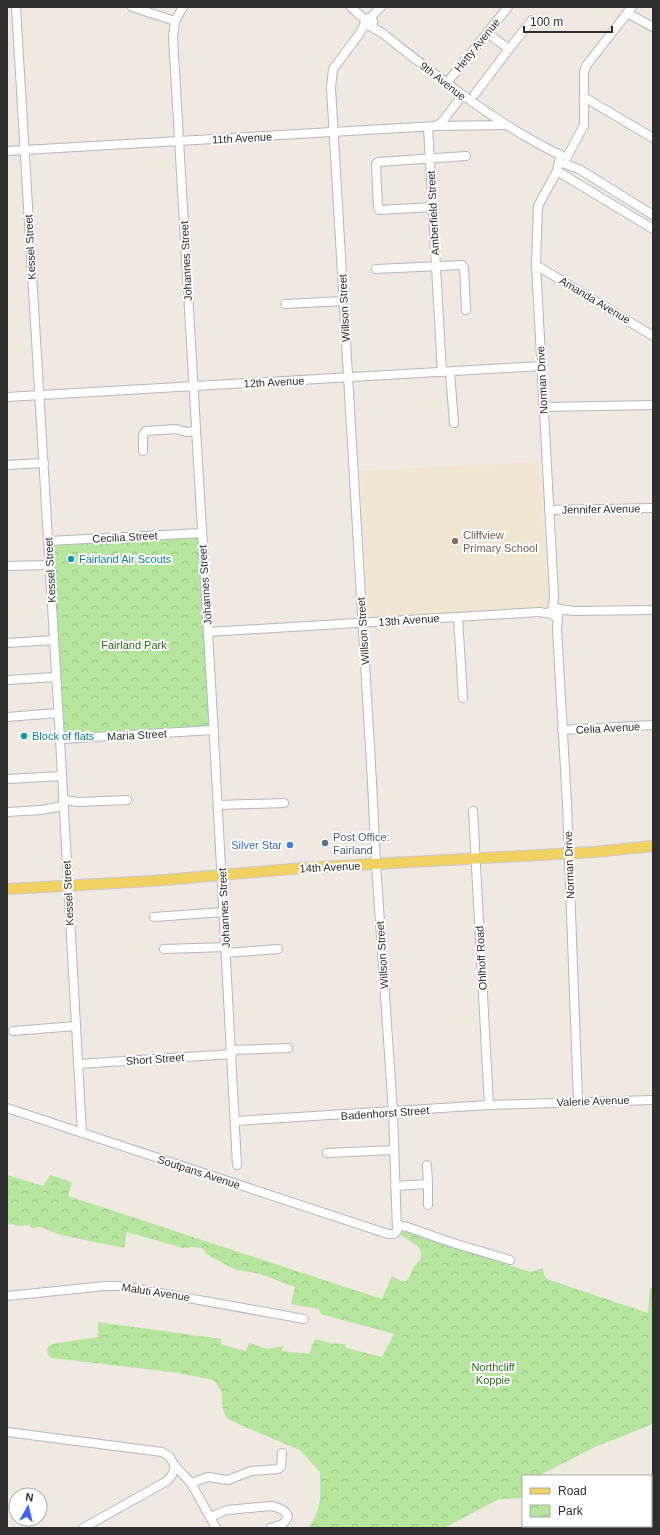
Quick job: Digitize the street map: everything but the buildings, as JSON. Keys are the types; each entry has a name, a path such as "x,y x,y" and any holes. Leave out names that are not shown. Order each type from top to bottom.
{"main road":[{"name":"14th Avenue","path":"7,889 160,881 376,864 594,852 653,846"}],"street":[{"name":"Kessel Street","path":"16,7 64,803 82,1133"},
{"path":"132,7 175,20"},
{"name":"Johannes Street","path":"183,7 175,20 173,32 214,730 236,1121 237,1165"},
{"name":"Hetty Avenue","path":"446,84 508,7"},
{"name":"Willson Street","path":"380,8 336,63 332,72 331,88 376,864 393,1112 397,1225"},
{"name":"9th Avenue","path":"354,9 462,96 548,150 562,162"},
{"path":"630,10 653,27"},
{"name":"Norman Drive","path":"578,1101 569,853 536,265 538,206 562,162 582,131 584,125 584,72 586,66 630,10"},
{"path":"474,94 532,20"},
{"path":"488,33 510,49"},
{"path":"432,127 442,122 462,96"},
{"path":"584,97 653,138"},
{"name":"11th Avenue","path":"7,151 506,124"},
{"name":"Amberfield Street","path":"432,127 430,160 438,299 446,372 454,423"},
{"path":"433,208 381,210 378,208 377,163 466,156"},
{"path":"562,162 578,169 653,215"},
{"path":"562,162 653,229"},
{"name":"Amanda Avenue","path":"536,265 653,336"},
{"path":"376,269 463,266 466,310"},
{"path":"285,304 344,301"},
{"name":"12th Avenue","path":"7,397 541,366"},
{"path":"543,407 653,405"},
{"path":"143,452 143,435 146,431 178,429 187,432 196,431"},
{"path":"7,465 44,463"},
{"name":"Jennifer Avenue","path":"549,510 653,508"},
{"name":"Cecilia Street","path":"48,541 202,534"},
{"path":"7,566 50,565"},
{"name":"13th Avenue","path":"208,632 555,611 653,610"},
{"path":"458,617 463,698"},
{"path":"7,643 54,640"},
{"path":"7,680 56,677"},
{"path":"7,717 58,713"},
{"name":"Celia Avenue","path":"562,730 653,725"},
{"name":"Maria Street","path":"60,739 214,730"},
{"path":"7,779 62,776"},
{"path":"7,812 41,810 64,803 127,800"},
{"path":"218,805 284,803"},
{"name":"Ohlhoff Road","path":"474,811 475,858 489,1105"},
{"path":"154,917 224,912"},
{"path":"164,950 278,949"},
{"path":"13,1031 76,1026"},
{"name":"Short Street","path":"78,1064 288,1048"},
{"name":"Valerie Avenue","path":"534,1103 653,1100"},
{"name":"Badenhorst Street","path":"236,1121 534,1103"},
{"name":"Soutpans Avenue","path":"7,1108 390,1235 397,1231 397,1225"},
{"path":"327,1153 394,1150"},
{"path":"427,1165 428,1205"},
{"path":"395,1186 428,1184"},
{"path":"397,1225 510,1260"},
{"name":"Maluti Avenue","path":"7,1296 105,1286 122,1286 304,1319"},
{"path":"7,1432 159,1451 169,1456 175,1466 191,1483 216,1528"},
{"path":"191,1483 208,1477 231,1480 251,1471 277,1469 281,1466 282,1453"},
{"path":"83,1528 167,1481 172,1475 175,1466"},
{"path":"210,1517 227,1510 271,1506 277,1507 287,1514 288,1517 283,1524 271,1528"}],"shaded area":[{"name":"Cliffview Primary School","path":"540,462 549,611 369,618 360,471"}],"green space":[{"name":"Fairland Park","path":"203,535 214,729 63,738 52,542"},
{"name":"Northcliff Koppie","path":"7,1175 43,1186 50,1175 72,1182 68,1196 382,1299 392,1276 403,1282 406,1281 409,1278 414,1266 420,1260 421,1251 415,1244 400,1235 404,1231 530,1272 543,1268 544,1275 547,1279 648,1313 650,1288 653,1288 653,1424 595,1447 540,1475 522,1475 522,1498 499,1499 444,1528 308,1528 313,1521 320,1502 320,1472 300,1450 228,1419 224,1413 222,1405 222,1392 213,1380 179,1373 52,1358 48,1355 47,1349 49,1346 57,1343 98,1337 98,1322 222,1339 221,1343 223,1345 246,1351 249,1343 267,1349 283,1346 282,1351 309,1354 315,1339 330,1343 346,1344 346,1348 382,1357 394,1334 321,1314 319,1309 291,1304 295,1287 260,1274 234,1269 208,1255 202,1248 183,1248 127,1232 124,1248 61,1235 41,1227 31,1228 30,1225 15,1226 7,1224"}],"place":[{"name":"Cliffview Primary School","path":"455,541"},
{"name":"Fairland Air Scouts","path":"71,559"},
{"name":"Block of flats","path":"24,736"},
{"name":"Post Office: Fairland","path":"325,843"},
{"name":"Silver Star","path":"290,845"}]}
